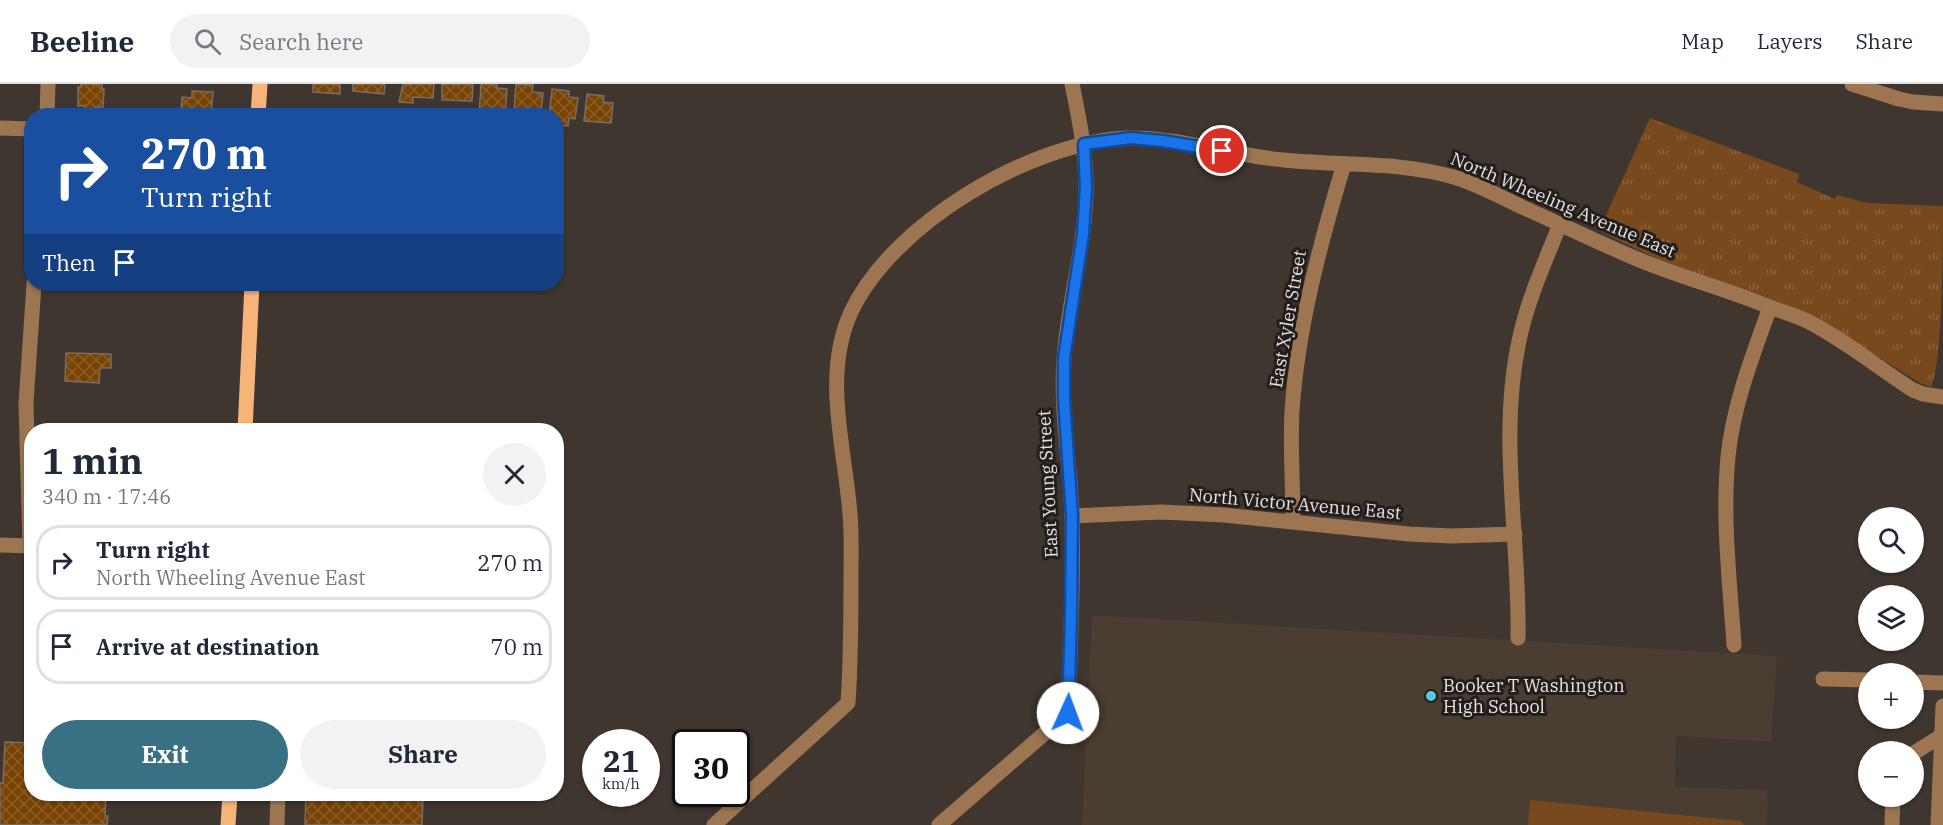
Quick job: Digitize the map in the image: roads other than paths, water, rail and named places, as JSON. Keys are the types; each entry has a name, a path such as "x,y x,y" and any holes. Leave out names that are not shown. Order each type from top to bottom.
{"main road":[{"path":"258,108 260,84"},
{"path":"245,423 252,291"},
{"path":"228,825 230,801"}],"street":[{"path":"46,108 48,84"},
{"name":"East Young Street","path":"939,825 1068,713 1072,516 1064,399 1064,358 1083,234 1086,188 1084,144 1072,84"},
{"path":"1852,84 1899,99 1943,104"},
{"path":"0,128 24,129"},
{"name":"North Wheeling Avenue East","path":"714,825 848,703 851,606 850,517 836,403 836,374 841,342 850,315 863,290 883,262 935,215 968,194 1037,159 1067,148 1131,138 1282,160 1386,165 1457,178 1633,257 1804,320 1838,339 1913,390 1943,397"},
{"name":"East Xyler Street","path":"1293,521 1292,412 1300,345 1309,295 1344,164"},
{"path":"1518,638 1519,593 1509,424 1513,378 1519,340 1530,301 1560,224"},
{"path":"27,423 34,291"},
{"path":"1734,645 1726,500 1728,456 1748,370 1770,307"},
{"name":"North Victor Avenue East","path":"1072,516 1161,512 1224,514 1409,534 1452,536 1515,534"},
{"path":"0,545 24,546"},
{"path":"1823,679 1858,680"},
{"path":"1924,682 1943,683"},
{"path":"1938,825 1943,706"},
{"path":"1924,747 1941,736"},
{"path":"277,825 278,801"},
{"path":"1892,825 1893,807"}],"place":[{"name":"Booker T Washington High School","path":"1431,696"}]}
